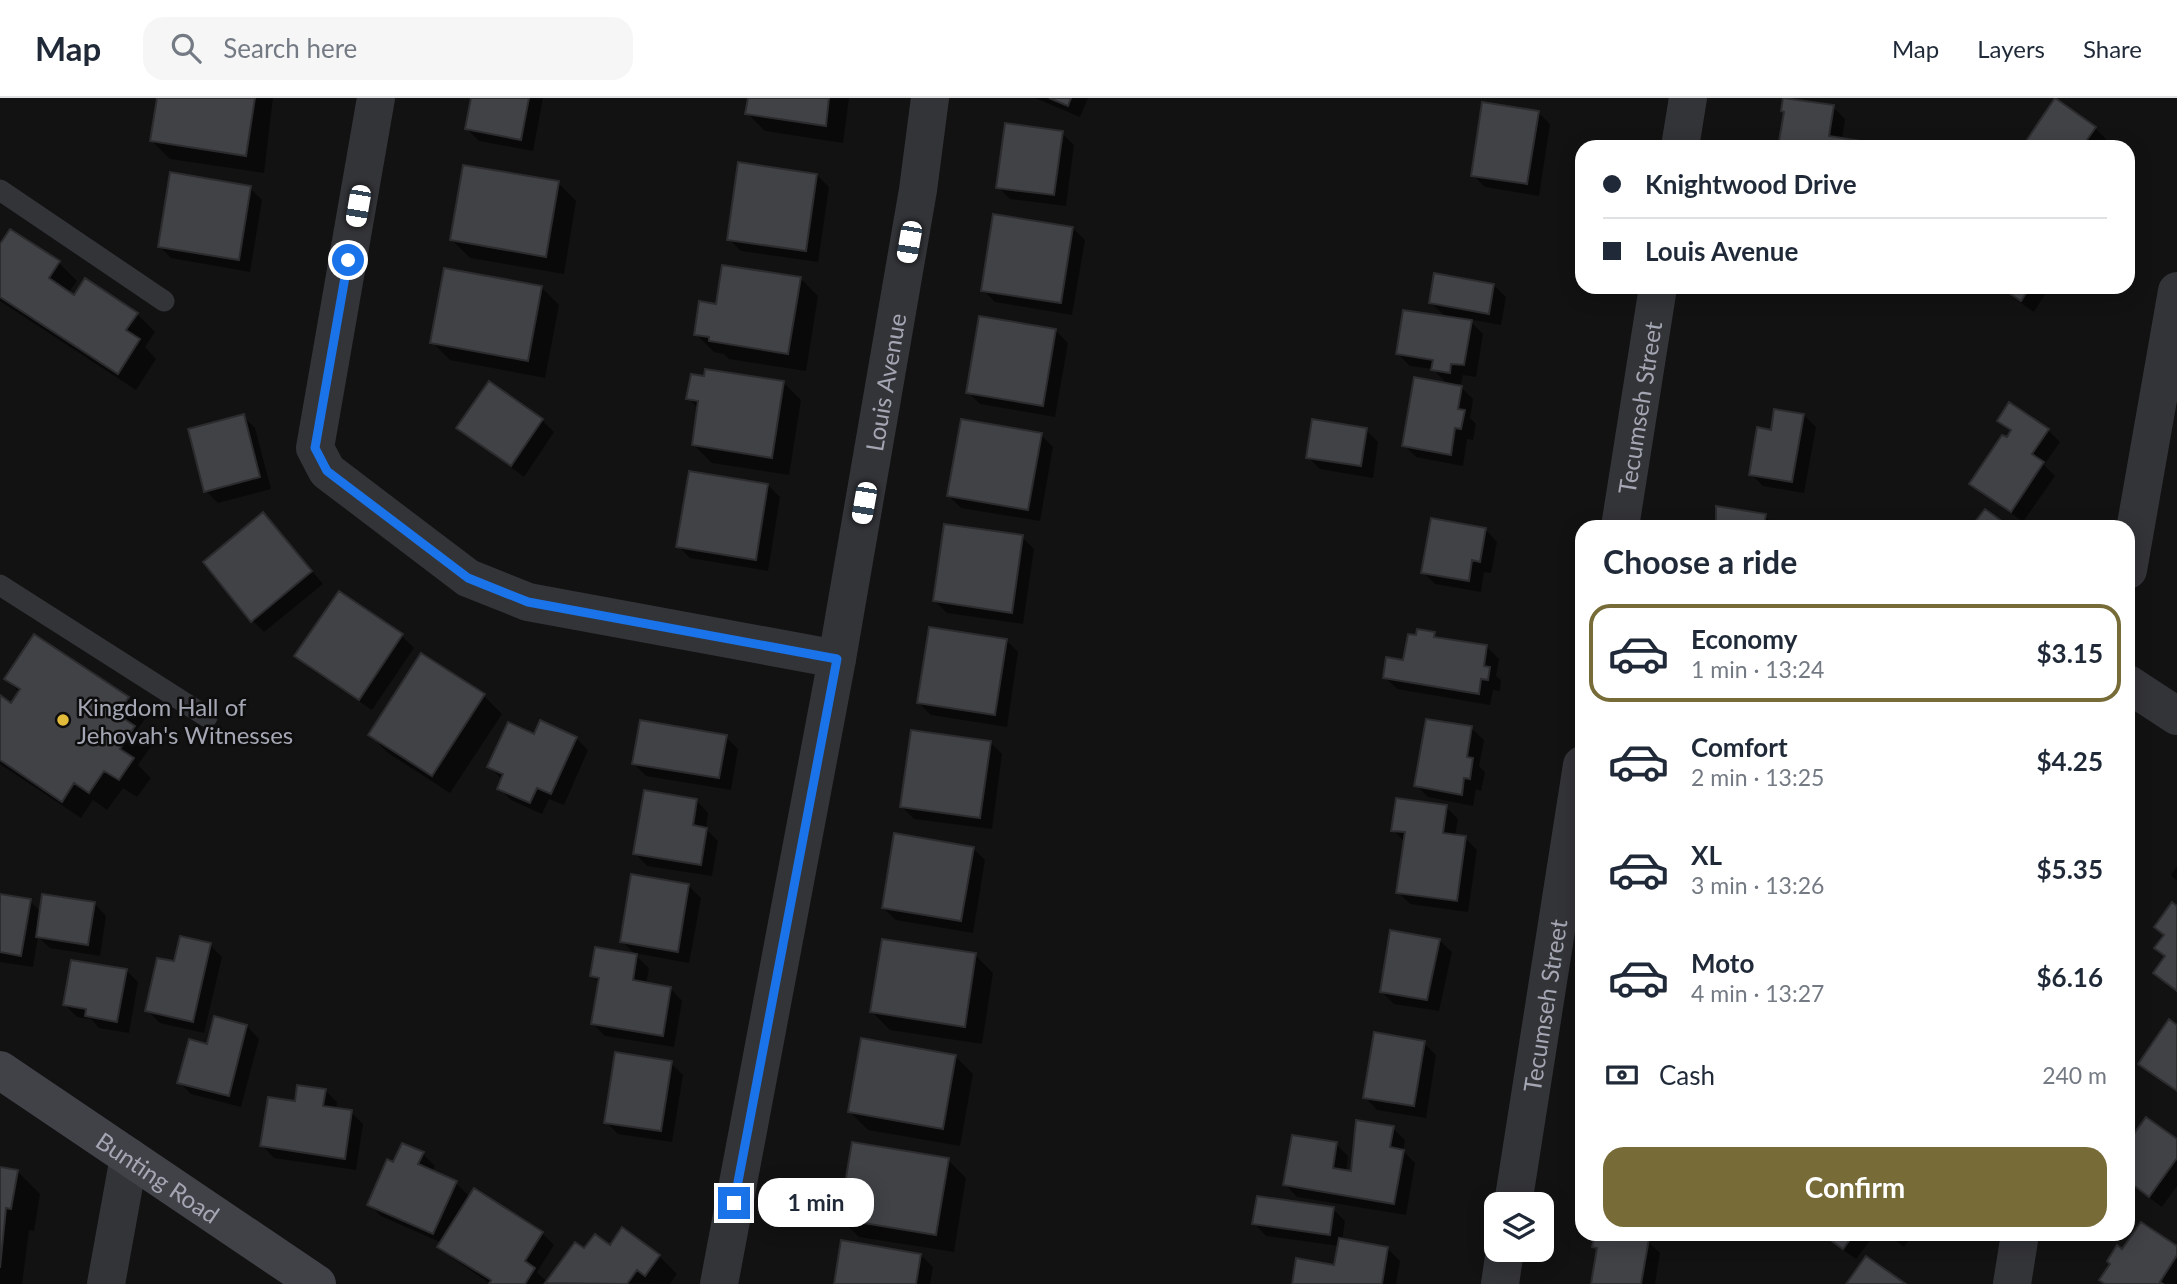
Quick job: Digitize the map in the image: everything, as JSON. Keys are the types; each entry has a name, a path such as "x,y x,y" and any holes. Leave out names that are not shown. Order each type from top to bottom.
{"main road":[{"name":"Bunting Road","path":"0,1070 317,1284"}],"street":[{"path":"376,98 315,448 327,471 468,578 528,602 837,659"},
{"name":"Louis Avenue","path":"719,1284 837,659 918,190 930,98"},
{"path":"1681,140 1688,98"},
{"path":"2135,530 2177,290"},
{"name":"Tecumseh Street","path":"1621,520 1657,294"},
{"path":"2135,689 2177,716"},
{"name":"Tecumseh Street","path":"1515,1192 1575,810"},
{"path":"106,1284 129,1157"},
{"path":"2012,1284 2019,1241"},
{"path":"1500,1284 1503,1262"}],"lane":[{"path":"0,190 164,301"},
{"path":"0,585 207,716"}],"building":[{"path":"157,98 255,98 246,156 150,141"},
{"path":"471,98 529,98 521,140 465,129"},
{"path":"748,98 829,98 826,126 745,114"},
{"path":"1049,98 1071,98 1068,106"},
{"path":"1783,98 1834,105 1829,136 1855,140 1779,140 1784,112 1781,111"},
{"path":"2055,98 2096,127 2087,140 2027,140"},
{"path":"1482,102 1539,111 1527,184 1471,176"},
{"path":"1005,123 1063,131 1054,195 996,188"},
{"path":"738,162 817,174 806,251 727,240"},
{"path":"463,165 559,181 546,257 450,240"},
{"path":"170,172 251,186 239,260 158,247"},
{"path":"993,214 1073,227 1061,303 981,291"},
{"path":"10,229 60,261 49,278 74,295 85,278 138,313 126,330 140,339 118,374 0,297 0,244"},
{"path":"722,265 801,277 788,354 709,341 709,337 694,335 699,301 716,304"},
{"path":"444,268 542,286 528,361 430,343"},
{"path":"1434,273 1494,284 1489,314 1429,303"},
{"path":"2010,294 2026,294 2021,301"},
{"path":"1403,310 1472,320 1464,365 1451,364 1450,373 1431,370 1433,360 1396,354"},
{"path":"979,316 1056,329 1043,406 966,393"},
{"path":"705,369 784,381 772,458 692,445 698,401 686,399 691,374 704,376"},
{"path":"1414,377 1462,386 1458,409 1465,410 1461,429 1455,428 1451,455 1402,446"},
{"path":"489,381 543,419 511,466 456,428"},
{"path":"2009,402 2049,429 2032,454 2044,462 2011,512 1969,484 2002,435 2007,437 2011,430 1997,421"},
{"path":"1774,409 1804,414 1792,482 1749,475 1757,427 1771,430"},
{"path":"244,414 260,477 204,492 188,429"},
{"path":"961,419 1042,433 1028,510 947,496"},
{"path":"1312,419 1367,428 1361,466 1306,458"},
{"path":"689,471 768,484 756,560 676,547"},
{"path":"1716,506 1766,514 1765,520 1716,520"},
{"path":"1985,509 2000,520 1976,520"},
{"path":"263,512 312,571 251,622 203,562"},
{"path":"1431,518 1486,528 1480,562 1472,560 1469,581 1421,573"},
{"path":"944,524 1023,535 1012,613 933,601"},
{"path":"339,591 403,634 359,700 294,656"},
{"path":"929,627 1007,639 995,715 917,703"},
{"path":"1417,629 1435,632 1434,637 1487,645 1484,666 1490,667 1488,680 1481,679 1479,694 1383,678 1386,657 1403,660 1408,634 1416,635"},
{"name":"Kingdom Hall of Jehovah's Witnesses","path":"34,634 129,697 117,714 135,726 120,749 134,758 119,780 104,771 89,793 74,783 62,802 0,760 0,695 11,703 20,689 4,679"},
{"path":"421,653 485,694 432,776 368,735"},
{"path":"1426,719 1472,726 1467,757 1473,758 1470,779 1464,778 1462,795 1414,786"},
{"path":"540,720 577,737 551,794 537,788 530,803 497,789 503,774 487,767 508,722 534,734"},
{"path":"640,720 727,735 719,778 632,764"},
{"path":"911,730 991,741 980,818 900,807"},
{"path":"644,790 697,799 693,825 707,828 701,865 633,854"},
{"path":"1396,798 1447,805 1443,833 1466,836 1457,901 1396,893 1405,832 1391,831"},
{"path":"894,833 974,847 961,921 882,908"},
{"path":"631,874 689,884 678,952 620,942"},
{"path":"0,894 31,899 21,956 0,952"},
{"path":"42,894 95,902 88,945 36,937"},
{"path":"2172,902 2177,906 2177,991 2153,973 2165,956 2154,948 2164,935 2154,927"},
{"path":"1390,930 1440,939 1427,1000 1380,992"},
{"path":"180,936 211,943 193,1022 145,1011 157,958 174,961"},
{"path":"882,939 976,953 965,1027 870,1012"},
{"path":"595,947 637,954 633,980 671,987 663,1036 591,1024 599,978 590,976"},
{"path":"71,960 127,969 117,1022 85,1016 86,1009 63,1005"},
{"path":"214,1016 247,1025 229,1096 177,1083 189,1039 207,1044"},
{"path":"2169,1019 2177,1025 2177,1091 2138,1064"},
{"path":"1374,1032 1425,1041 1414,1106 1363,1098"},
{"path":"861,1038 956,1055 943,1129 848,1112"},
{"path":"615,1052 672,1061 661,1131 604,1123"},
{"path":"297,1085 326,1089 323,1106 352,1110 345,1159 260,1146 268,1097 295,1101"},
{"path":"2146,1117 2177,1139 2177,1158 2149,1197 2135,1186 2135,1132"},
{"path":"1356,1120 1394,1126 1390,1147 1404,1150 1394,1204 1283,1185 1292,1135 1337,1142 1333,1168 1351,1171"},
{"path":"852,1142 949,1158 936,1235 839,1219"},
{"path":"402,1143 424,1152 418,1164 457,1181 433,1234 367,1205 387,1159 393,1162"},
{"path":"0,1167 18,1170 11,1209 6,1208 0,1268"},
{"path":"474,1188 543,1232 525,1261 535,1268 525,1284 489,1284 491,1280 437,1247"},
{"path":"1257,1196 1334,1207 1330,1235 1252,1224"},
{"path":"2141,1222 2177,1246 2177,1255 2160,1282 2163,1284 2105,1284 2099,1280 2110,1264 2107,1261 2117,1245 2122,1249 2128,1241 2135,1241 2135,1231"},
{"path":"622,1227 660,1255 645,1276 637,1270 627,1284 545,1283 575,1242 584,1248 595,1234 610,1245"},
{"path":"1339,1238 1388,1247 1382,1284 1292,1284 1296,1258 1334,1265"},
{"path":"841,1240 921,1254 916,1284 834,1284"},
{"path":"1593,1241 1649,1241 1641,1284 1591,1284 1597,1248 1592,1247"},
{"path":"1832,1241 1849,1241 1843,1249"},
{"path":"1866,1256 1906,1284 1846,1284"}],"place":[{"name":"Kingdom Hall of Jehovah's Witnesses","path":"63,720"}],"route":[{"path":"348,260 315,448 327,471 468,578 528,602 837,659 734,1203"}]}
